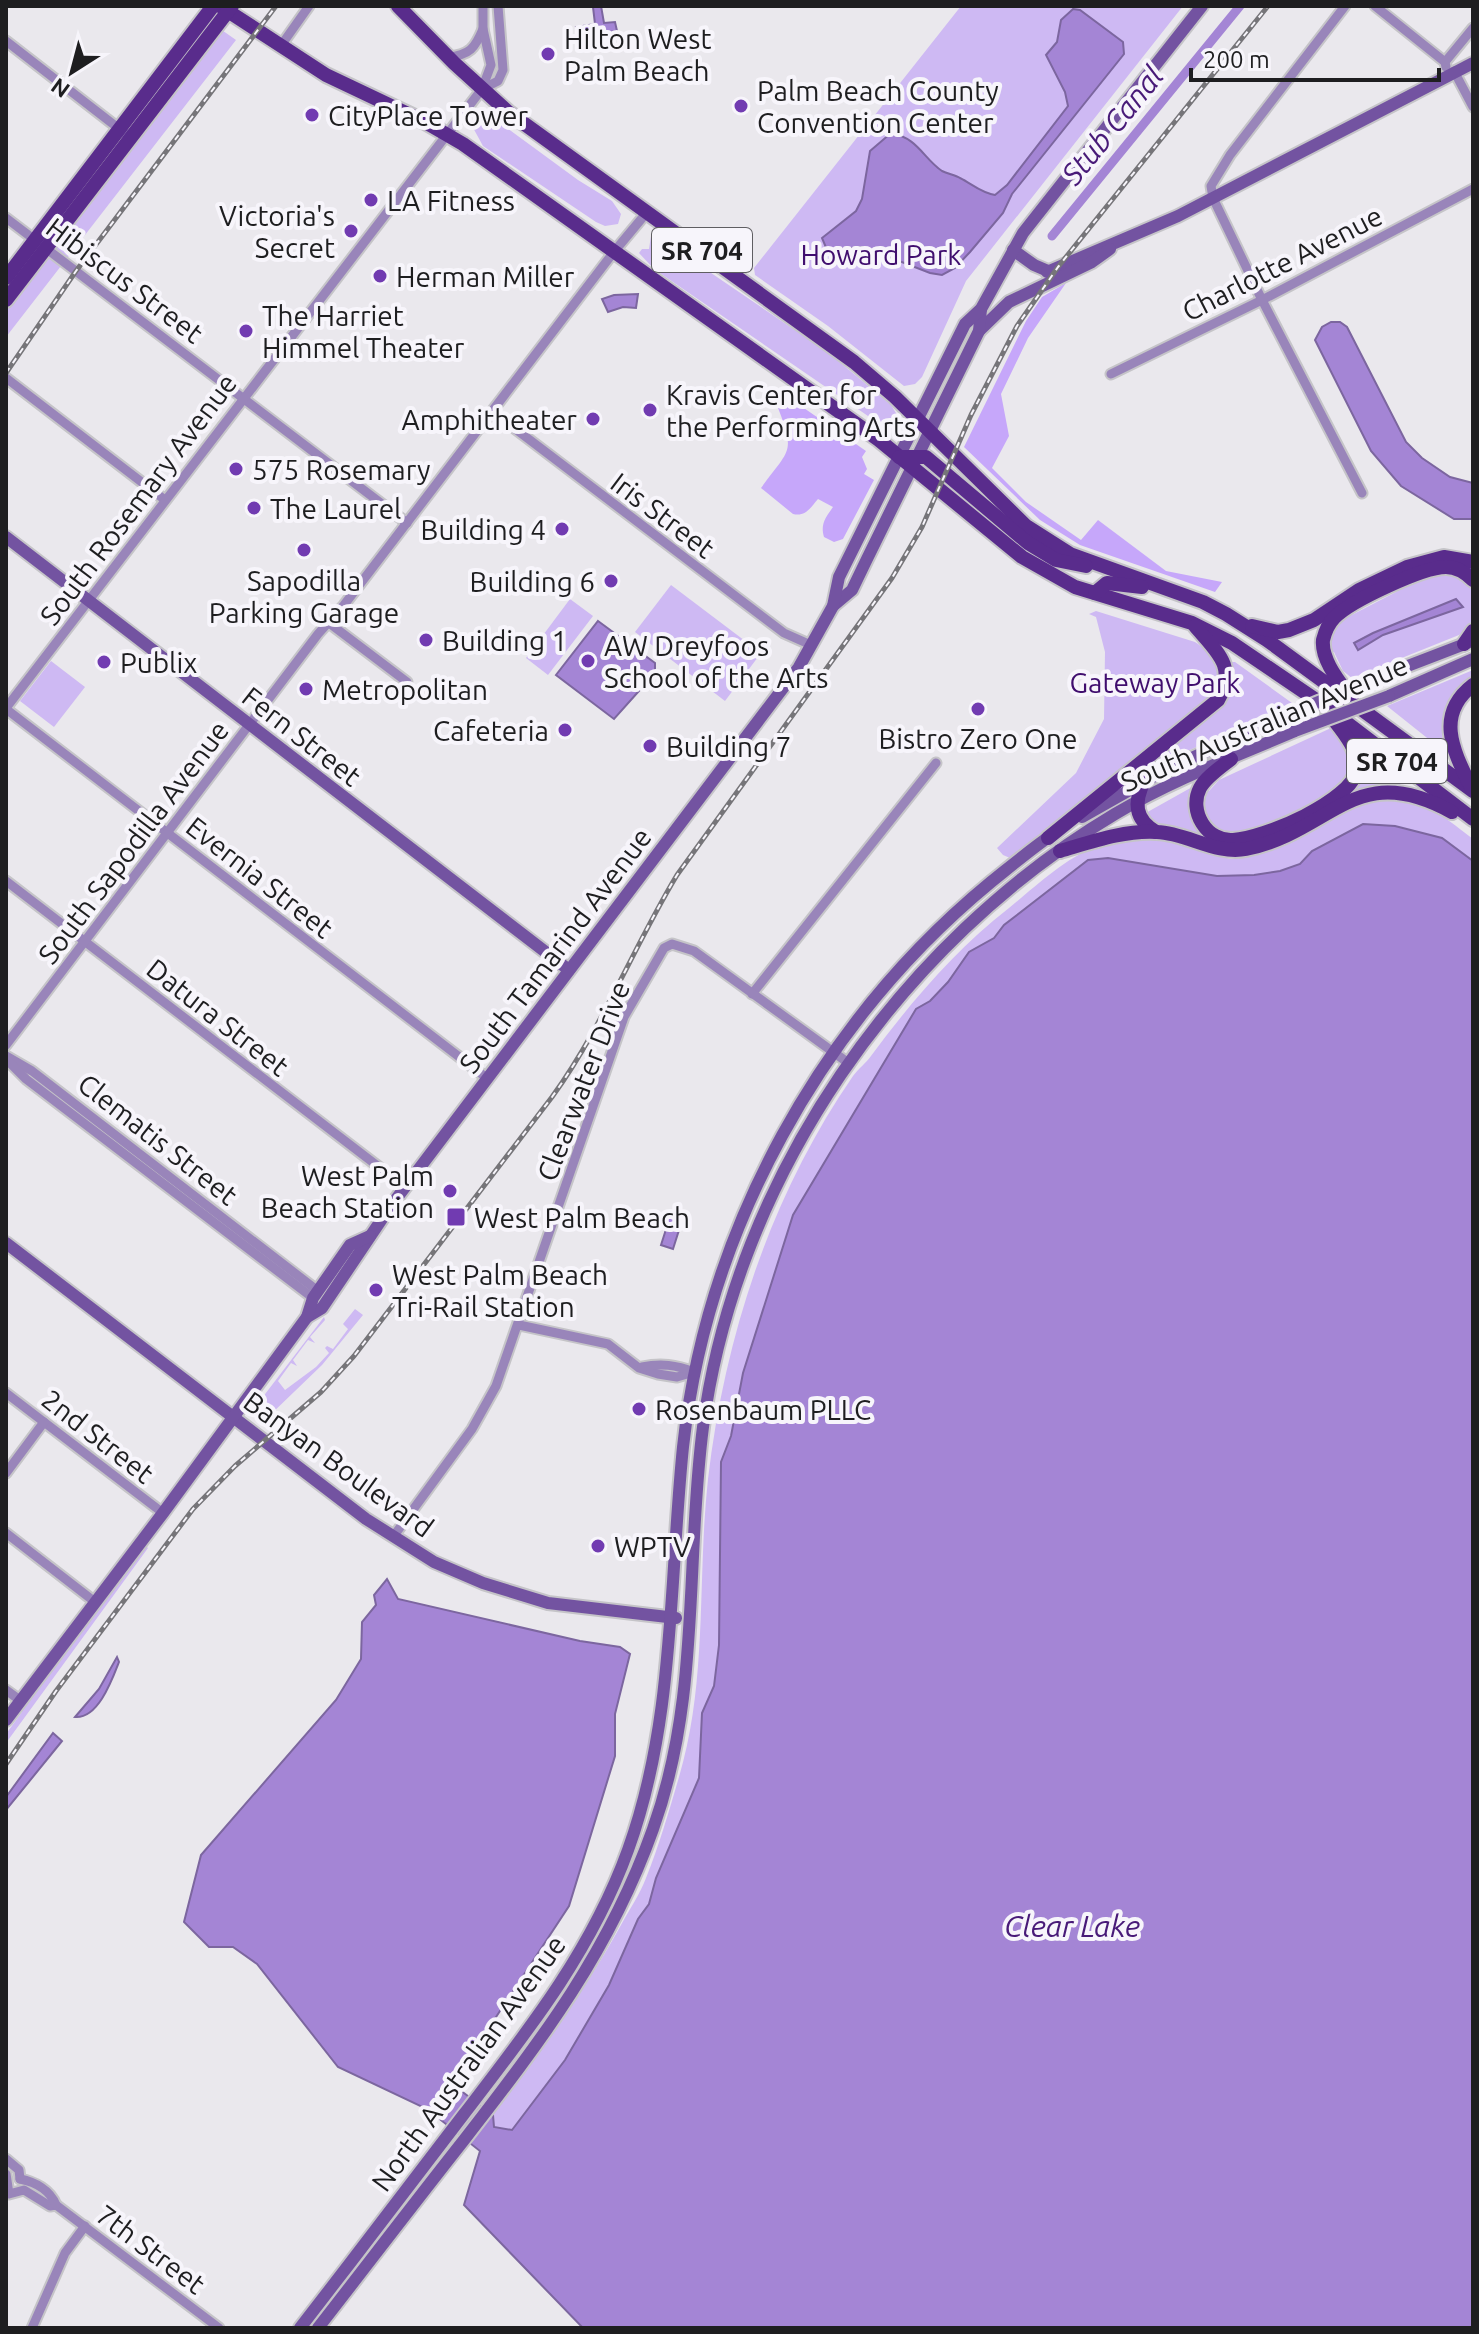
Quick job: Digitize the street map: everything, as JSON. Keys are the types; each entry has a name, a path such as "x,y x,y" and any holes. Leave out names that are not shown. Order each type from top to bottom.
{"main road":[{"name":"SR 704","path":"398,6 482,89 537,135 648,211 836,348 917,418 1026,526 1070,554 1203,602 1240,623 1473,791"},
{"name":"SR 704","path":"223,7 326,75 447,133 899,457 915,462 1022,557 1050,574 1095,593 1192,623 1232,643 1322,704 1473,821"},
{"path":"6,300 41,244 223,7"},
{"path":"6,278 41,244"},
{"path":"915,462 929,459 1039,550 1067,563 1107,568"},
{"path":"1240,623 1278,632 1289,630 1314,620 1359,590 1407,567 1444,557 1473,562"},
{"path":"1356,705 1326,656 1323,643 1326,630 1334,618 1377,591 1415,574 1447,567 1463,571 1473,580"},
{"path":"1095,593 1102,586 1112,583 1162,587"},
{"path":"1048,838 1218,700 1226,682 1224,663 1192,623"},
{"path":"1468,642 1473,631"},
{"path":"1473,685 1460,698 1454,711 1450,736 1453,750 1473,791"},
{"path":"1231,759 1201,787 1197,799 1199,818 1204,826 1222,839 1232,841 1263,833 1321,807 1343,792 1357,769 1351,744 1322,704"},
{"path":"1144,781 1137,802 1141,820 1156,832"},
{"path":"1060,851 1114,836 1156,832 1197,840 1224,850 1244,849 1295,831 1356,798 1390,791 1415,794 1473,821"}],"street":[{"path":"280,47 309,6"},
{"path":"482,89 491,65 483,29 483,6"},
{"name":"South Rosemary Avenue","path":"6,709 447,133 482,89 498,81 503,70 498,6"},
{"path":"979,331 981,309 1013,250 1047,202 1202,6"},
{"path":"1345,6 1230,155 1211,186 1213,198 1262,300 1362,493"},
{"path":"1375,6 1449,69 1473,107"},
{"path":"1449,69 1473,28"},
{"path":"448,57 469,53 476,47 483,29"},
{"path":"6,41 125,133"},
{"path":"1047,272 1213,198 1449,69 1473,63"},
{"name":"Charlotte Avenue","path":"1111,374 1262,300 1473,189"},
{"name":"South Sapodilla Avenue","path":"6,1045 648,211"},
{"name":"Hibiscus Street","path":"6,218 407,523"},
{"path":"979,331 1009,302 1092,262 1119,242"},
{"path":"1013,250 1047,272 1065,276"},
{"name":"South Tamarind Avenue","path":"319,1296 370,1236 799,667 833,606 839,577 917,418 965,324 981,309"},
{"name":"South Tamarind Avenue","path":"833,606 852,590 979,331"},
{"path":"6,378 165,500"},
{"name":"Iris Street","path":"493,412 784,633 811,645"},
{"name":"Fern Street","path":"6,537 569,970"},
{"path":"329,623 407,682"},
{"name":"South Australian Avenue","path":"671,1618 681,1473 694,1372 719,1278 753,1196 785,1132 834,1052 864,1013 918,951 977,894 1048,838 1144,781 1287,715 1468,642"},
{"name":"South Australian Avenue","path":"691,1620 699,1458 723,1326 766,1212 796,1149 847,1062 899,996 956,937 1060,851 1137,802 1176,781 1473,659"},
{"name":"Evernia Street","path":"6,709 488,1079"},
{"path":"847,1062 752,994 936,763"},
{"name":"Datura Street","path":"6,881 405,1187"},
{"name":"Clearwater Drive","path":"393,1537 485,1408 506,1363 624,1017 659,954 672,944 694,951 752,994"},
{"name":"Clematis Street","path":"6,1057 32,1071 319,1296"},
{"path":"6,1720 307,1317 350,1245 370,1236"},
{"name":"Banyan Boulevard","path":"6,1243 393,1537 434,1562 517,1594 578,1608 691,1620"},
{"path":"519,1325 608,1344 639,1368 677,1377 694,1372 712,1378"},
{"name":"2nd Street","path":"6,1393 163,1513"},
{"path":"6,1473 44,1422"},
{"path":"6,1533 95,1602"},
{"name":"North Australian Avenue","path":"300,2328 541,2014 599,1917 629,1849 648,1782 659,1733 671,1618"},
{"name":"North Australian Avenue","path":"318,2328 554,2022 611,1927 655,1823 680,1722 691,1620"},
{"path":"6,1690 21,1701"},
{"path":"541,2014 554,2022"},
{"name":"7th Street","path":"6,2159 19,2170 20,2179 38,2185 53,2196 56,2205 219,2328"},
{"path":"6,2174 7,2196"},
{"path":"7,2196 20,2179"},
{"name":"7th Street","path":"7,2196 24,2190 50,2206 56,2205"},
{"path":"37,2325 65,2253 85,2226"}],"green space":[{"name":"Howard Park","path":"961,6 1183,6 966,281 922,377 915,384 904,386 828,326 755,275 754,268"},
{"path":"209,21 236,40 6,337 6,308 142,128 140,112"},
{"path":"485,115 612,201 621,214 618,224 605,226 596,222 483,146 471,124"},
{"path":"651,236 667,243 830,354 891,405 899,418 897,428 890,430 884,427 654,269 639,253 642,249 649,249"},
{"path":"1448,573 1461,577 1473,590 1472,625 1459,635 1352,678 1343,671 1334,652 1329,651 1331,636 1342,620 1423,578"},
{"path":"671,585 761,653 725,701 635,632"},
{"path":"570,599 593,616 548,675 526,658"},
{"name":"Gateway Park","path":"1096,611 1195,642 1213,657 1222,678 1207,706 1010,858 997,848 1076,773 1104,719 1105,652 1096,617 1089,614"},
{"path":"51,661 85,687 54,727 20,701"},
{"path":"1228,662 1235,662 1292,703 1140,773 1139,770 1218,708"},
{"path":"1473,670 1473,679 1452,701 1444,718 1445,749 1387,706"},
{"path":"1331,728 1347,746 1347,754 1350,754 1347,780 1335,793 1286,817 1242,832 1218,830 1209,823 1204,789 1209,791 1219,780"},
{"path":"1361,755 1401,781 1400,786 1375,785 1347,798 1359,780"},
{"path":"1194,786 1189,813 1207,838 1158,827 1144,814"},
{"path":"1381,800 1410,802 1431,809 1473,839 1473,861 1442,838 1312,851 1300,864 1254,875 1217,876 1108,858 1088,860 1004,925 994,938 969,952 948,982 930,1001 916,1009 743,1373 731,1436 721,1462 719,1645 714,1686 702,1714 699,1778 656,1878 649,1904 638,1919 609,1985 565,2060 512,2130 494,2127 493,2115 607,1950 641,1890 655,1854 679,1777 694,1704 708,1479 726,1372 756,1268 776,1218 798,1169 853,1076 918,997 970,941 1050,874 1083,852 1107,843 1148,840 1188,845 1234,859 1268,849 1348,811"},
{"path":"355,1309 363,1315 322,1365 268,1417 258,1417 259,1402 324,1317 325,1320 310,1337 315,1343 308,1340 293,1360 297,1366 291,1363 278,1381 285,1390 316,1367 329,1353 325,1348 327,1346 333,1349 348,1329 343,1324"},
{"path":"145,1545 148,1548 6,1743 6,1734 22,1712 20,1708"}],"shaded area":[{"path":"1066,283 1028,338 1001,394 1009,436 992,468 1026,502 1081,540 1098,520 1166,571 1222,582 1215,592 1080,545 1040,520 964,447 1026,321 1042,297"},
{"path":"788,397 866,451 862,457 867,469 864,474 874,480 843,539 834,542 824,537 823,524 833,507 818,499 805,513 793,514 761,488 787,451 787,434 778,408 782,400"}],"water":[{"path":"601,6 604,23 615,22 617,31 578,36 576,27 595,24 593,7"},
{"path":"1073,9 1080,10 1123,42 1124,54 1012,194 1003,213 955,268 942,275 863,247 827,250 822,238 856,211 862,199 870,151 891,133 908,139 942,171 985,192 995,195 1007,185 1068,106 1065,92 1046,55 1057,42 1061,20"},
{"path":"638,294 636,308 623,307 608,312 602,299 614,295"},
{"path":"1331,322 1340,322 1347,327 1406,442 1422,458 1450,477 1473,483 1473,519 1454,519 1401,486 1371,451 1315,340 1322,327"},
{"path":"1456,599 1463,607 1383,635 1358,650 1354,643 1373,633"},
{"path":"598,621 655,663 655,673 614,719 556,675"},
{"name":"Clear Lake","path":"1363,824 1395,826 1442,838 1473,861 1473,2328 583,2328 464,2205 480,2151 427,2109 338,2067 257,1964 233,1947 209,1947 184,1922 201,1855 336,1700 361,1659 362,1622 376,1605 374,1595 387,1579 398,1599 580,1641 620,1647 630,1654 615,1714 615,1756 569,1906 452,2084 493,2115 494,2127 512,2130 565,2060 609,1985 638,1919 649,1904 656,1878 699,1778 702,1713 714,1686 719,1645 721,1462 731,1436 743,1373 793,1215 916,1009 930,1001 948,982 969,952 994,938 1004,925 1088,860 1108,858 1217,876 1254,875 1300,864 1312,851"},
{"path":"666,1214 688,1221 686,1228 680,1227 673,1249 661,1245 668,1223 663,1221"},
{"path":"117,1657 119,1662 103,1697 91,1712 75,1717 99,1689"},
{"path":"53,1733 62,1741 6,1810 6,1797"}],"waterway":[{"name":"Stub Canal","path":"1052,236 1240,6"}],"railway":[{"path":"6,373 76,271 276,6"},
{"path":"6,1764 56,1691 193,1509 235,1466 321,1392 354,1356 552,1097 602,1016 677,875 892,578 922,527 971,415 1017,326 1058,267 1268,6"}],"place":[{"name":"Hilton West Palm Beach","path":"548,54"},
{"name":"Palm Beach County Convention Center","path":"741,106"},
{"name":"CityPlace Tower","path":"312,115"},
{"name":"LA Fitness","path":"371,200"},
{"name":"Victoria's Secret","path":"351,231"},
{"name":"Herman Miller","path":"380,276"},
{"name":"The Harriet Himmel Theater","path":"246,331"},
{"name":"Kravis Center for the Performing Arts","path":"650,410"},
{"name":"Amphitheater","path":"593,419"},
{"name":"575 Rosemary","path":"236,469"},
{"name":"The Laurel","path":"254,508"},
{"name":"Building 4","path":"562,529"},
{"name":"Sapodilla Parking Garage","path":"304,550"},
{"name":"Building 6","path":"611,581"},
{"name":"Building 1","path":"426,640"},
{"name":"AW Dreyfoos School of the Arts","path":"588,661"},
{"name":"Publix","path":"104,662"},
{"name":"Metropolitan","path":"306,689"},
{"name":"Bistro Zero One","path":"978,709"},
{"name":"Cafeteria","path":"565,730"},
{"name":"Building 7","path":"650,746"},
{"name":"West Palm Beach Station","path":"450,1191"},
{"name":"West Palm Beach","path":"456,1217"},
{"name":"West Palm Beach Tri-Rail Station","path":"376,1290"},
{"name":"Rosenbaum PLLC","path":"639,1409"},
{"name":"WPTV","path":"598,1546"}]}
